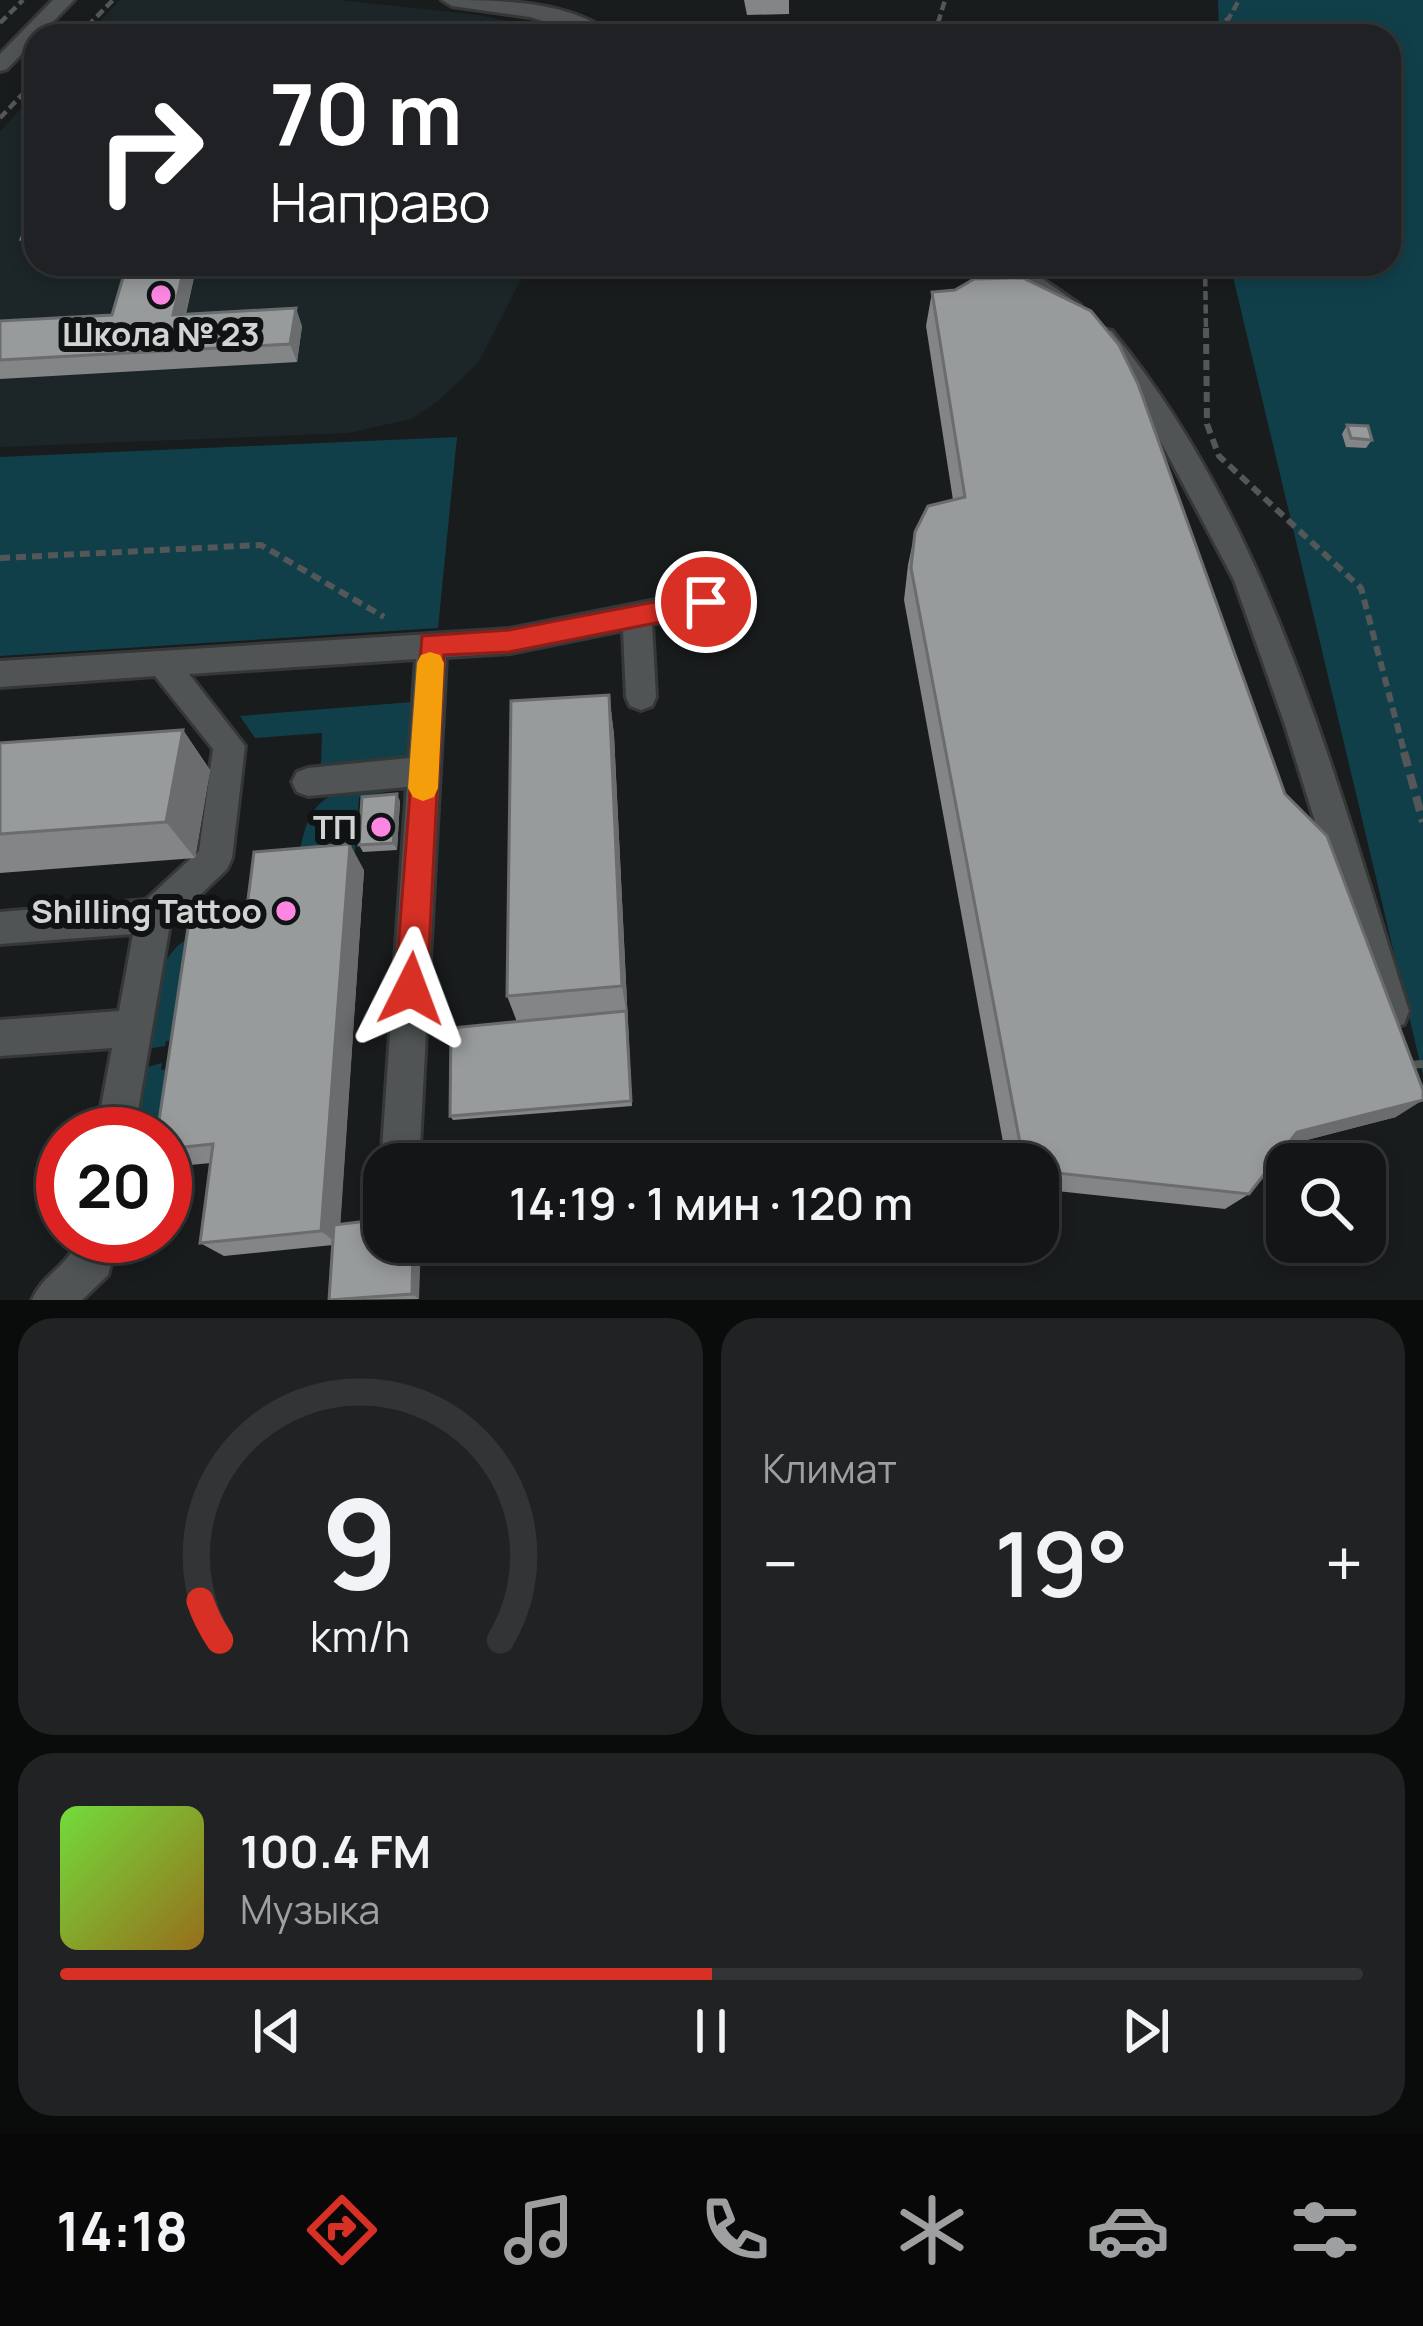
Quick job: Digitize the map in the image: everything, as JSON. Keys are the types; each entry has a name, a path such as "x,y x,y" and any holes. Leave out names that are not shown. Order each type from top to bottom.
{"street":[{"path":"40,24 64,0"},
{"path":"452,0 529,9 581,24"},
{"path":"0,65 24,41"},
{"path":"1023,276 1065,302 1116,348 1181,452 1248,580 1415,1065"},
{"path":"0,674 509,641 706,602"},
{"path":"637,616 641,697"},
{"path":"401,1143 431,644"},
{"path":"120,1107 154,916 215,858 229,746 162,663"},
{"path":"308,782 424,771"},
{"path":"0,928 154,916"},
{"path":"0,1038 133,1028"},
{"path":"52,1300 92,1263"}],"path":[{"path":"0,23 23,0"},
{"path":"90,24 113,0"},
{"path":"1220,24 1239,0"},
{"path":"0,118 24,93"},
{"path":"1205,276 1207,424 1220,456 1360,588 1423,822"},
{"path":"0,558 261,545 388,620"}],"shaded area":[{"path":"120,0 339,0 479,15 519,24 98,24"},
{"path":"1218,0 1423,0 1423,1075 1233,276 1401,276 1401,24 1219,24"},
{"path":"24,105 24,276 523,276 478,363 411,419 348,433 0,447 0,132"},
{"path":"457,437 438,628 0,656 0,457"},
{"path":"412,702 409,757 321,764 322,733 255,738 240,716"},
{"path":"415,787 359,797 354,863 299,859 311,815 321,803 348,790"},
{"path":"201,933 194,1038 147,1049 154,996 164,965 173,951"},
{"path":"162,1063 161,1070 188,1067 177,1107 139,1107 144,1068"}],"building":[{"path":"123,276 182,276 173,315 296,308 290,344 0,360 0,321 112,315"},
{"path":"1023,278 1091,311 1119,345 1138,384 1285,794 1327,836 1423,1090 1423,1100 1297,1132 1288,1143 1266,1143 1266,1172 1249,1194 1059,1173 1059,1143 1020,1143 911,568 915,532 928,506 965,497 932,292 955,290 974,279"},
{"path":"1347,425 1368,426 1372,440 1351,438"},
{"path":"609,695 622,986 507,996 511,701"},
{"path":"183,730 166,822 0,834 0,743"},
{"name":"ТП","path":"397,794 393,843 359,845 362,797"},
{"path":"350,844 321,1231 200,1243 213,1144 192,1146 192,1107 161,1107 189,921 246,915 254,852"},
{"path":"626,1011 631,1101 450,1116 451,1028"},
{"path":"363,1222 363,1263 413,1263 412,1294 329,1300 334,1225"}],"slow traffic":[{"path":"423,788 430,663"}],"place":[{"name":"Школа № 23","path":"161,295"},
{"name":"ТП","path":"381,827"},
{"name":"Shilling Tattoo","path":"286,911"}],"route":[{"path":"411,989 431,644 509,641 706,602"}]}
